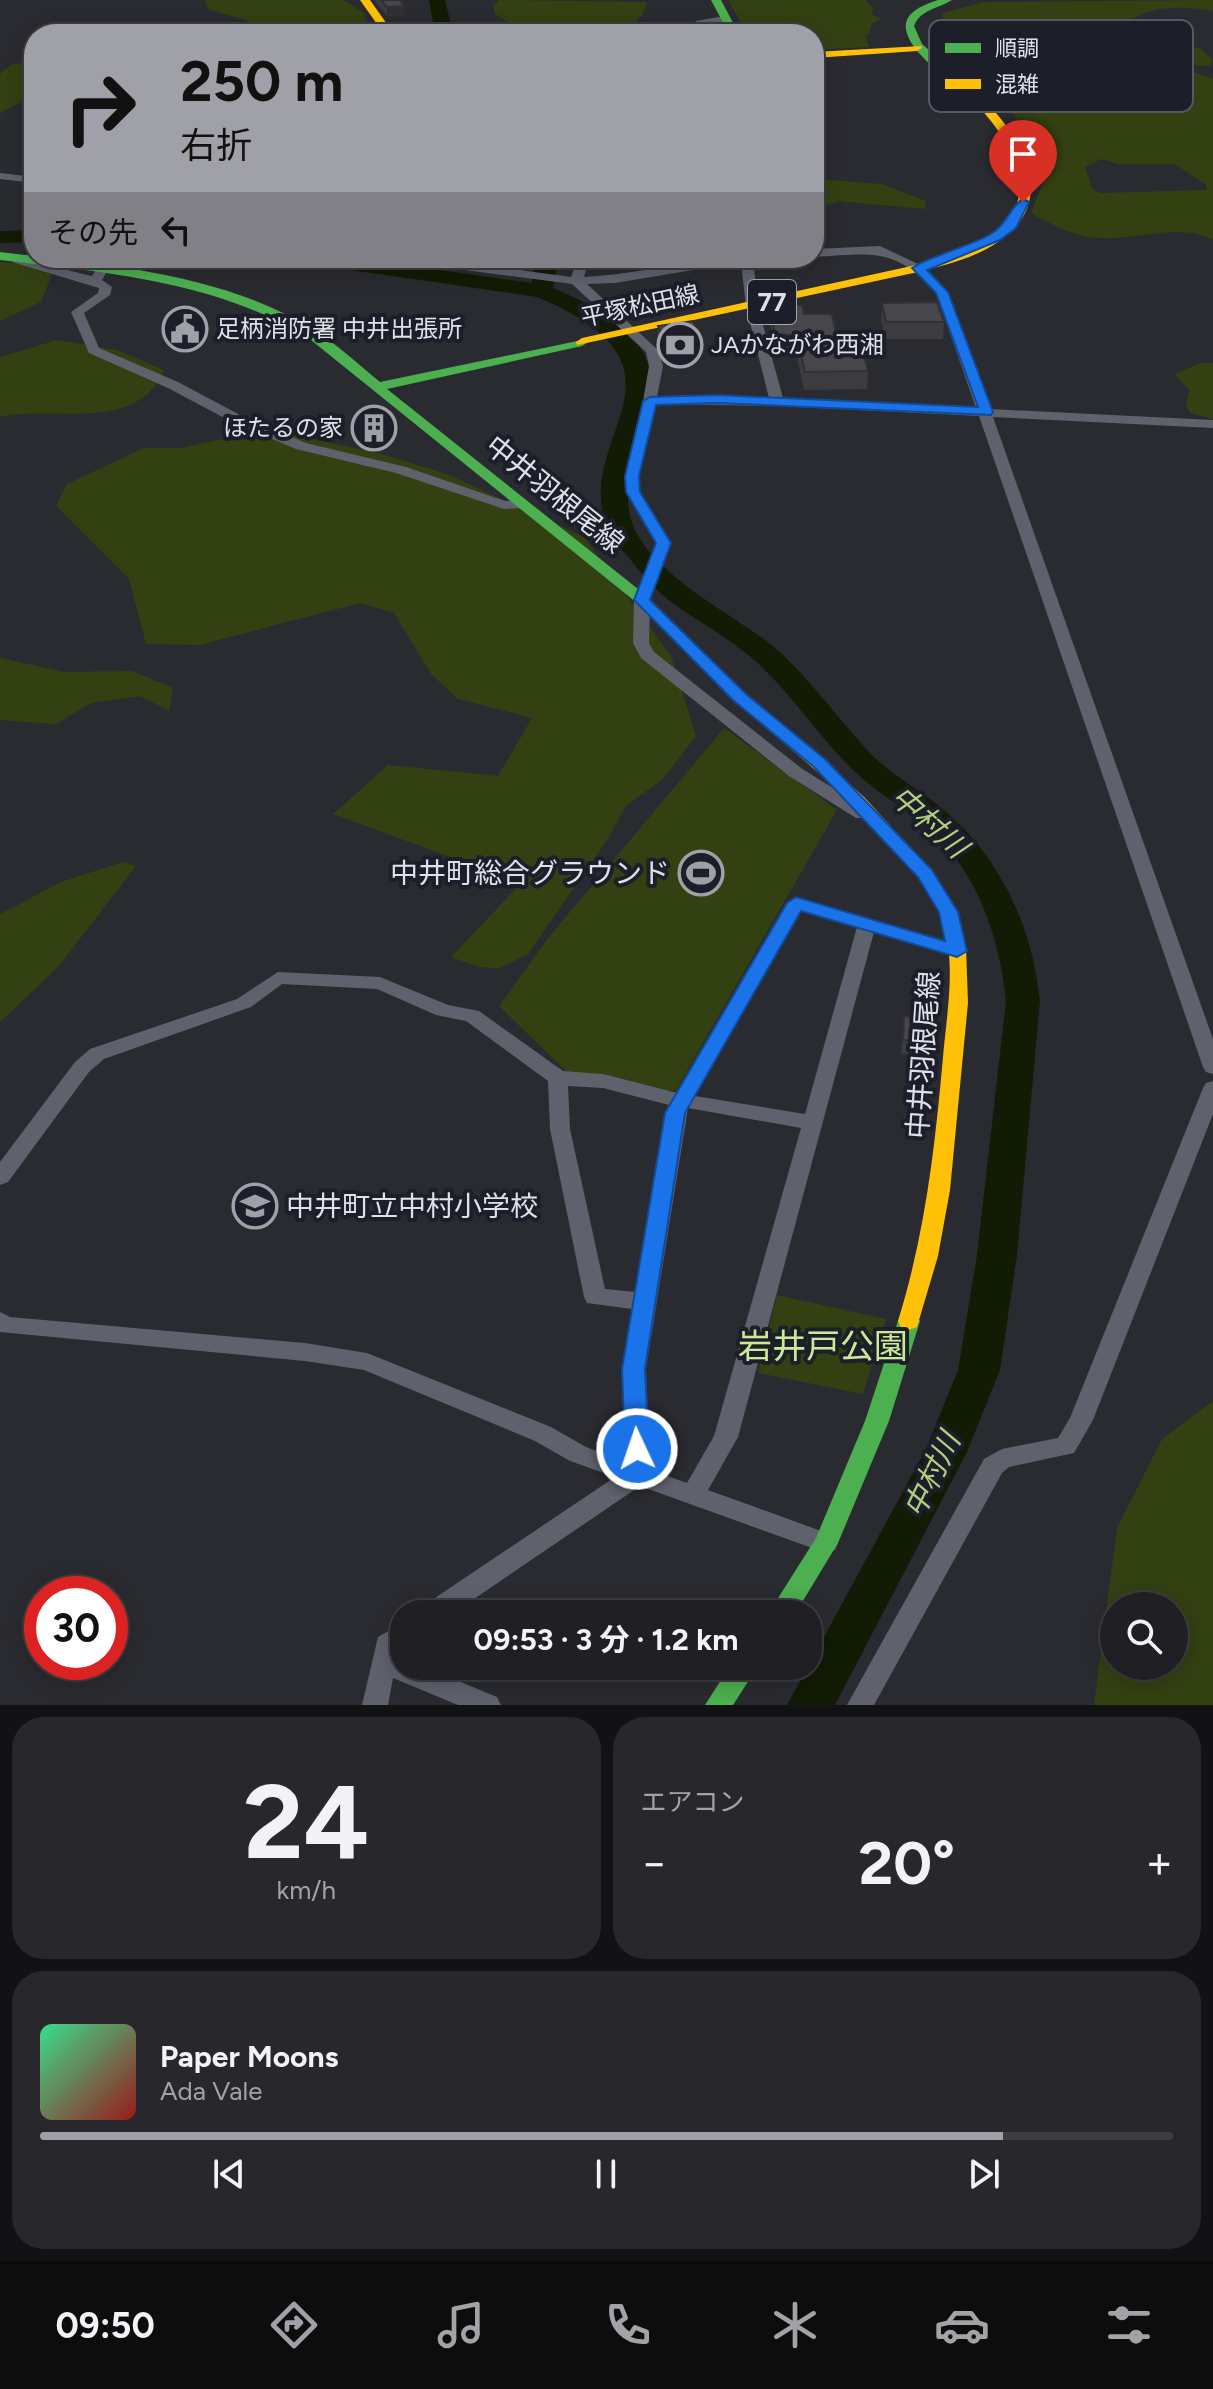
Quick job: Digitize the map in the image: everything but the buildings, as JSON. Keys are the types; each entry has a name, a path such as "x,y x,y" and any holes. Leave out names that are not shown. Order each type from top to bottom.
{"main road":[{"path":"365,0 382,24"},
{"path":"716,0 728,24"},
{"path":"824,54 917,48 906,29 909,20 920,10 947,0"},
{"name":"平塚松田線","path":"917,48 929,57"},
{"name":"平塚松田線","path":"377,387 752,307 918,268 965,252 1006,230 1020,213 1025,187 1015,147 991,112"},
{"path":"0,256 24,256"},
{"path":"76,268 99,274 207,286 275,311 303,328 377,387"},
{"name":"中井羽根尾線","path":"377,387 523,504 645,594 695,656 790,739 881,826 926,874 948,912 957,951 959,987 943,1183 929,1260 877,1421 826,1543 790,1600"},
{"path":"645,594 664,543 633,492 632,476 650,401"},
{"path":"718,1705 735,1680"}],"street":[{"path":"0,176 24,179"},
{"path":"824,253 880,250 918,268 942,292 1213,1067"},
{"path":"476,268 576,281 615,279 684,268"},
{"path":"576,281 581,268"},
{"path":"747,268 752,307 777,402"},
{"path":"99,274 106,287 104,295 77,312 94,350 301,446 401,470 504,505 523,504"},
{"path":"576,281 652,351 656,366 650,401 777,402 1209,424 1213,442"},
{"path":"645,594 641,643 647,655 795,772 881,826"},
{"path":"790,739 785,745 800,765 795,772"},
{"path":"638,1475 634,1369 675,1113 796,903 957,951"},
{"path":"692,1496 726,1437 867,925"},
{"path":"0,1177 82,1067 97,1054 244,1003 278,978 380,983 443,1010 472,1016 558,1078 603,1081 680,1100 814,1123"},
{"path":"558,1078 560,1129 595,1297 643,1301"},
{"path":"860,1705 993,1466 1002,1459 1066,1446 1081,1420 1213,1088"},
{"path":"1,1325 305,1352 367,1362 543,1434 578,1454 826,1543"},
{"path":"453,1600 638,1475"},
{"path":"375,1705 387,1645 390,1643"},
{"path":"385,1663 488,1705"}],"green space":[{"path":"205,0 343,0 363,12 367,24 246,24 250,21 209,10"},
{"path":"499,0 647,2 643,14 633,24 511,24 495,14 493,6"},
{"path":"728,0 865,0 874,9 871,14 881,19 872,24 869,34 865,35 869,47 824,49 824,24 742,24"},
{"path":"1213,0 1213,11 1167,8 1144,13 1132,20 944,20 941,13 984,2"},
{"path":"1193,47 1200,48 1213,60 1209,66 1193,65"},
{"path":"24,63 24,101 0,113 0,74 12,64"},
{"path":"1193,72 1213,79 1213,240 1188,232 1115,238 1084,236 1031,213 1044,180 1013,112 1193,112","holes":["1101,159 1118,164 1175,164 1206,185 1207,190 1101,193 1093,190 1085,167"]},
{"path":"824,180 882,184 926,201 924,209 839,201 824,206"},
{"path":"0,262 24,264 24,268 55,268 41,302 0,321"},
{"path":"57,340 117,350 164,370 151,390 135,403 115,410 0,417 0,357"},
{"path":"1200,363 1213,363 1213,419 1190,413 1186,405 1189,390 1175,374"},
{"path":"290,434 389,456 449,475 584,537 671,656 696,736 663,779 626,806 609,837 528,954 498,969 476,966 451,957 521,883 333,814 388,765 498,776 532,718 458,699 431,674 394,613 360,603 199,645 146,644 129,579 56,506 67,484 144,448 182,448 217,440"},
{"path":"0,658 65,672 132,671 173,688 169,711 140,696 91,703 56,724 0,720"},
{"name":"中井町総合グラウンド","path":"724,728 837,810 676,1090 666,1092 567,1072 499,1006 549,937"},
{"path":"123,862 136,866 58,967 0,1022 0,914 61,882"},
{"name":"岩井戸公園","path":"777,1295 886,1319 863,1394 758,1373"},
{"path":"1213,1401 1213,1705 1094,1705 1100,1659 1100,1680 1188,1680 1188,1592 1109,1592 1117,1528 1162,1439"}],"waterway":[{"path":"437,0 442,24"},
{"name":"中村川","path":"0,237 24,236"},
{"name":"中村川","path":"380,268 542,291"},
{"path":"542,291 545,268"},
{"name":"中村川","path":"542,291 580,307 626,345 638,371 634,410 612,495 624,535 667,585 759,649 865,765 934,817 972,855 990,884 1020,971 1023,1001 997,1255 979,1370 946,1452 811,1705"}],"traffic: fast":[{"path":"716,0 729,24"},
{"path":"929,57 912,36 909,26 914,16 947,0"},
{"path":"0,256 24,259"},
{"path":"99,268 192,285 265,310 310,333 377,387 582,342"},
{"path":"377,387 642,600 740,698 798,746"},
{"path":"642,600 664,543 633,492 632,476 650,401"},
{"path":"790,1600 826,1543 877,1421 909,1321"},
{"path":"718,1705 735,1680"}],"traffic: slow":[{"path":"365,0 382,24"},
{"path":"824,54 917,48"},
{"path":"582,342 918,268 963,255 994,240 1019,214 1025,193 1024,171 1016,150 990,112"},
{"path":"798,746 903,848 938,893 954,930 959,984 944,1158 927,1256 909,1321"}],"place":[{"name":"足柄消防署 中井出張所","path":"185,329"},
{"name":"JAかながわ西湘","path":"680,345"},
{"name":"ほたるの家","path":"374,428"},
{"name":"中井町総合グラウンド","path":"701,873"},
{"name":"中井町立中村小学校","path":"255,1206"}],"route":[{"path":"637,1449 634,1369 675,1113 796,903 957,951 948,912 926,874 820,764 740,698 642,600 664,543 633,492 632,476 650,401 717,399 986,412 942,292 918,268 943,261 996,237 1012,225 1023,202"}]}
